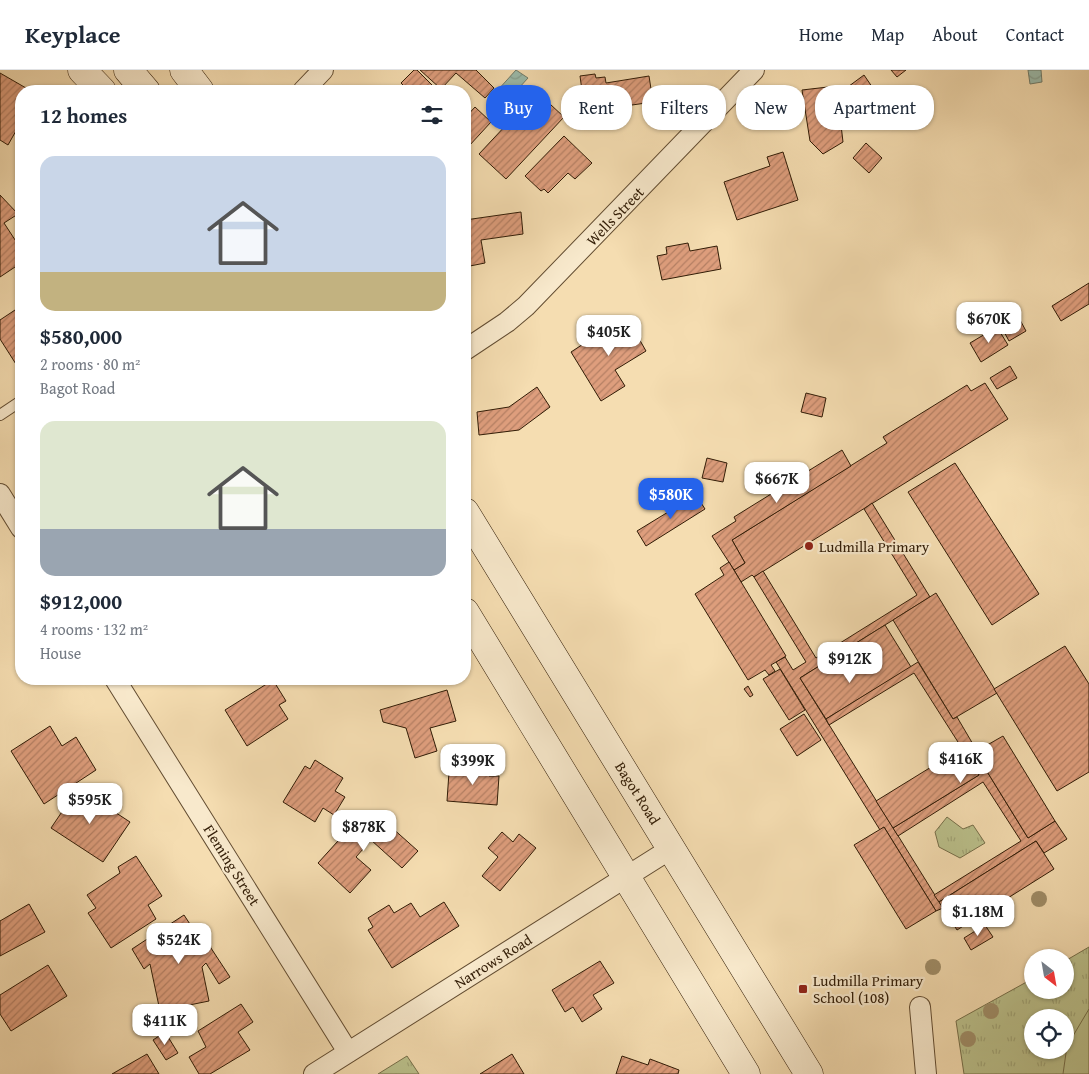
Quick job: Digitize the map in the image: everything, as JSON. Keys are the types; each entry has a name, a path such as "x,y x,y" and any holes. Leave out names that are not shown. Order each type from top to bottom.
{"main road":[{"path":"82,70 96,85"},
{"path":"128,70 141,85"},
{"path":"184,70 195,85"},
{"name":"Bagot Road","path":"471,522 809,1074"},
{"path":"471,622 746,1074"}],"street":[{"path":"309,85 323,70"},
{"name":"Wells Street","path":"471,346 507,322 526,306 754,70"},
{"path":"0,494 15,518"},
{"name":"Fleming Street","path":"119,685 348,1052"},
{"name":"Narrows Road","path":"314,1074 672,848"},
{"path":"920,1007 926,1074"}],"lane":[{"path":"0,415 15,405"}],"green space":[{"path":"947,817 963,829 973,825 985,843 960,858 939,847 935,832"},
{"path":"1089,947 1089,1074 964,1074 956,1021 1024,983 1024,999 1074,999 1074,956"},
{"path":"1089,1009 1089,1074 1063,1074 1065,1059 1074,1059 1074,1034"},
{"path":"407,1056 419,1074 378,1074"}],"water":[{"path":"516,70 528,78 522,85 502,85"},
{"path":"1028,70 1041,70 1042,82 1030,84"}],"building":[{"path":"414,70 417,70 432,85 403,85 401,83"},
{"path":"420,70 476,70 491,85 486,85 485,98 456,73 445,85 437,85"},
{"path":"891,70 906,70 897,77"},
{"path":"0,73 21,85 15,85 15,133 8,145 0,140"},
{"path":"595,74 596,78 605,77 606,83 649,76 650,85 642,85 642,104 632,105 632,85 581,85 580,76"},
{"path":"864,75 871,85 850,85"},
{"path":"815,88 815,130 842,130 843,142 823,154 810,141 805,109 805,90"},
{"path":"551,105 561,114 561,120 506,179 479,154 501,130 551,130"},
{"path":"475,107 486,117 486,127 471,144 471,111"},
{"path":"564,136 592,163 575,179 568,173 548,193 544,189 541,191 525,176"},
{"path":"866,143 882,158 869,173 853,158"},
{"path":"783,152 798,200 737,220 724,182 770,166 767,157"},
{"path":"0,195 15,211 15,216 4,223 15,240 15,267 0,277"},
{"path":"521,212 523,234 481,240 485,263 471,266 471,219"},
{"path":"688,243 690,251 717,246 721,269 662,280 657,256 667,254 666,247"},
{"path":"1089,283 1089,304 1061,321 1052,306"},
{"path":"15,310 15,363 0,339 0,320"},
{"path":"626,316 646,351 615,370 625,386 601,401 571,352"},
{"path":"1019,318 1026,331 1009,341 1002,328"},
{"path":"997,327 1008,345 981,362 970,343"},
{"path":"1010,366 1017,378 997,389 990,378"},
{"path":"985,383 1008,419 754,577 752,575 741,582 734,570 745,563 732,540 887,443 883,437 967,385 971,391"},
{"path":"537,387 550,407 519,430 479,435 477,412 509,407"},
{"path":"806,393 826,398 822,417 801,412"},
{"path":"842,450 851,466 732,540 745,563 734,570 712,536 736,521 734,517"},
{"path":"707,458 727,463 723,482 702,478"},
{"path":"955,463 1039,594 992,625 908,492"},
{"path":"696,495 705,509 646,546 637,531"},
{"path":"872,503 930,597 800,678 943,908 936,911 884,827 880,830 776,662 785,657 793,670 806,662 754,577 763,571 816,658 917,595 864,509"},
{"path":"729,562 786,656 771,665 775,671 769,675 765,670 748,680 695,594 724,575 720,568"},
{"path":"936,593 997,693 953,719 893,620"},
{"path":"885,625 911,667 826,719 800,678"},
{"path":"1065,646 1089,684 1089,772 1057,791 994,689"},
{"path":"918,662 953,719 957,717 977,751 975,752 1028,838 1055,821 1067,839 1044,853 1036,841 939,902 934,895 1021,841 983,782 898,836 893,828 979,775 914,673 829,725 826,719"},
{"path":"780,669 805,710 789,720 763,679"},
{"path":"265,685 276,685 286,701 279,705 288,719 247,746 225,710"},
{"path":"748,686 753,695 750,697 744,689"},
{"path":"447,690 456,721 430,728 437,751 415,758 406,728 383,722 380,710"},
{"path":"804,714 821,740 797,756 780,729"},
{"path":"50,726 62,746 76,737 96,770 44,804 11,751"},
{"path":"1003,736 1055,821 1028,838 975,752"},
{"path":"962,748 979,775 893,828 876,801"},
{"path":"315,760 343,778 335,791 345,797 334,815 323,808 315,822 283,802 305,766 310,769"},
{"path":"459,766 490,769 489,776 499,776 497,805 447,801 449,772 459,773"},
{"path":"78,788 130,822 103,862 51,828"},
{"path":"381,818 418,851 402,868 371,840 356,857 371,870 350,893 318,863 357,820 369,831"},
{"path":"884,827 936,911 906,929 854,845"},
{"path":"502,832 513,842 519,834 536,848 500,891 482,876 498,857 488,848"},
{"path":"1036,841 1054,869 957,930 939,902"},
{"path":"136,856 162,896 148,905 156,919 111,948 88,913 96,908 87,895 120,873 118,867"},
{"path":"444,902 459,926 392,968 368,930 373,927 368,918 389,905 394,913 411,903 420,917"},
{"path":"29,904 45,932 0,956 0,921"},
{"path":"184,915 203,944 207,942 230,977 219,984 206,963 202,967 209,1001 160,1011 150,964 144,969 132,949"},
{"path":"985,925 993,937 971,950 964,938"},
{"path":"600,961 614,983 593,995 602,1009 582,1022 573,1007 565,1012 552,990"},
{"path":"48,965 67,996 11,1031 0,1014 0,995"},
{"path":"241,1004 253,1022 238,1032 250,1050 210,1074 199,1074 189,1057 206,1047 198,1031"},
{"path":"165,1032 178,1053 166,1060 153,1040"},
{"path":"147,1054 159,1074 112,1074"},
{"path":"512,1054 524,1074 480,1074"},
{"path":"622,1056 648,1065 650,1059 679,1070 678,1074 616,1074"}],"place":[{"name":"Ludmilla Primary","path":"809,546"},
{"name":"Ludmilla Primary School (108)","path":"803,989"}]}
